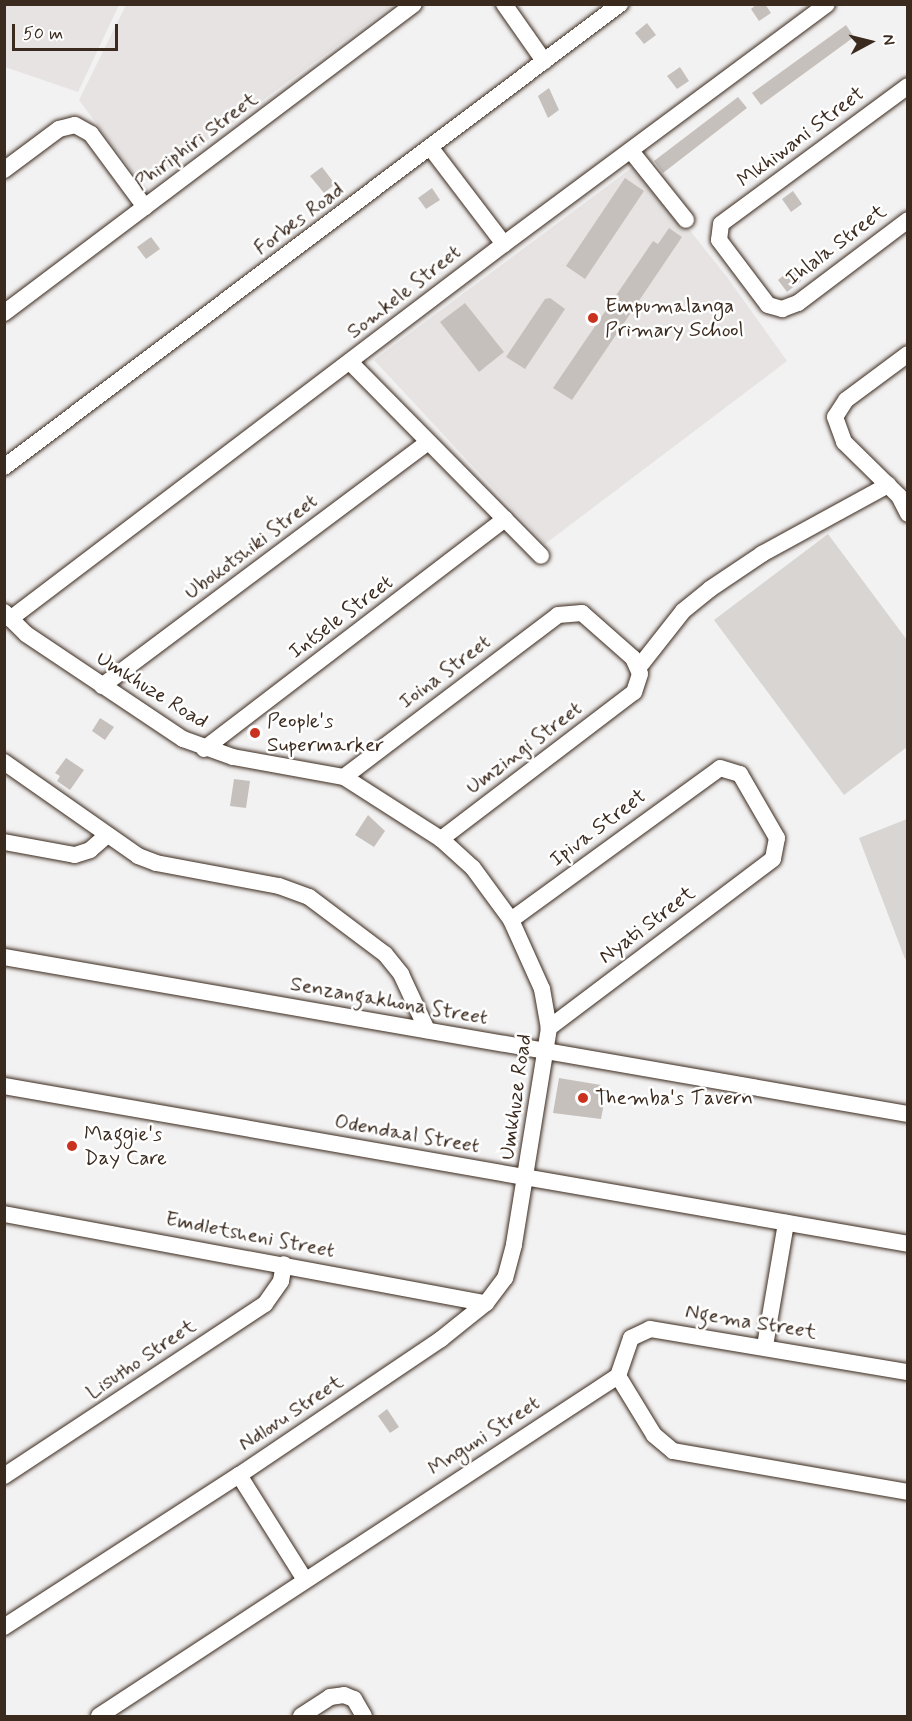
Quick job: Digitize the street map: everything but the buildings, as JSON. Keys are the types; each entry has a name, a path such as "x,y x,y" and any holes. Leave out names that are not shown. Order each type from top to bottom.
{"street":[{"name":"Phiriphiri Street","path":"4,313 414,4"},
{"path":"504,4 544,61"},
{"name":"Forbes Road","path":"4,467 620,4"},
{"name":"Somkele Street","path":"7,615 350,362 504,244 828,4"},
{"name":"Mkhiwani Street","path":"760,295 719,240 721,224 908,86"},
{"path":"4,170 59,129 75,125 91,134 145,207"},
{"path":"430,147 504,244"},
{"path":"631,151 686,220"},
{"name":"Ihlala Street","path":"760,295 774,308 798,303 908,220"},
{"path":"908,354 846,400 835,417 844,442 898,490 908,514"},
{"path":"350,362 427,443 541,556"},
{"name":"Ubokotshiki Street","path":"102,686 427,443"},
{"path":"639,667 683,611 710,590 782,542 898,490"},
{"name":"Intsele Street","path":"204,749 505,519"},
{"name":"Ioina Street","path":"344,777 558,615 577,612 600,627 639,667"},
{"name":"Umkhuze Road","path":"7,615 26,634 141,715 204,749 344,777 441,839 473,868 511,920 542,989 549,1028 548,1051 527,1178"},
{"name":"Umzingi Street","path":"441,839 634,692 639,684 639,667"},
{"path":"4,762 106,835 156,863 279,886 309,897 385,954 401,974 427,1030"},
{"name":"Ipiva Street","path":"511,920 711,772 728,767 741,774 777,838 773,859"},
{"path":"4,842 75,855 90,850 106,835"},
{"name":"Nyati Street","path":"549,1028 773,859"},
{"name":"Senzangakhona Street","path":"4,957 908,1114"},
{"name":"Odendaal Street","path":"4,1086 908,1244"},
{"name":"Ndlovu Street","path":"4,1627 239,1475 441,1339 486,1303 501,1286 509,1266 527,1178"},
{"name":"Emdletsheni Street","path":"4,1214 486,1303"},
{"path":"765,1346 786,1222"},
{"name":"Lisutho Street","path":"4,1476 265,1304 281,1281 284,1264"},
{"name":"Ngema Street","path":"618,1376 627,1346 643,1329 765,1346 908,1372"},
{"path":"618,1376 654,1435 673,1451 908,1492"},
{"name":"Mnguni Street","path":"99,1716 618,1376"},
{"path":"239,1475 305,1581"},
{"path":"301,1716 330,1697 344,1695 354,1700 364,1716"}],"shaded area":[{"path":"5,4 119,4 78,92 5,67"},
{"path":"126,4 393,5 152,181 137,178 79,100"},
{"name":"Empumalanga Primary School","path":"637,164 727,277 787,361 545,544 374,360"},
{"path":"828,534 907,640 907,747 844,795 714,620"},
{"path":"907,819 908,958 905,959 859,838"}],"place":[{"name":"Empumalanga Primary School","path":"593,318"},
{"name":"People's Supermarker","path":"255,733"},
{"name":"Themba's Tavern","path":"583,1098"},
{"name":"Maggie's Day Care","path":"72,1146"}]}
